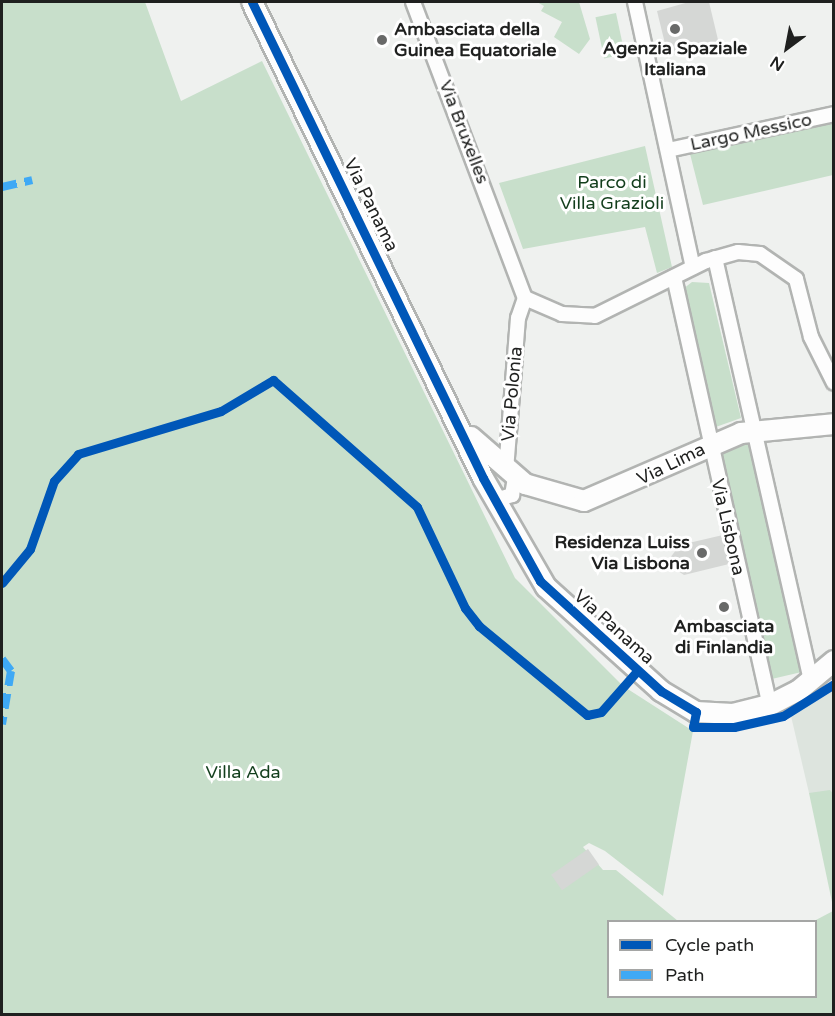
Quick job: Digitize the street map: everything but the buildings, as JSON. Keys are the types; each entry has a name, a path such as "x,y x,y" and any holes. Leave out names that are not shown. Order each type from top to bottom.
{"street":[{"name":"Via Panama","path":"252,2 497,496 507,521 546,587 670,699 692,711 724,715 770,705 811,682 834,661"},
{"name":"Via Bruxelles","path":"413,2 514,263 525,298"},
{"path":"637,2 693,267"},
{"name":"Largo Messico","path":"668,150 834,114"},
{"path":"525,298 549,309 579,317 606,314 693,267 715,258 753,252 788,269 801,290 812,337 834,383"},
{"path":"715,258 811,682"},
{"name":"Via Lisbona","path":"674,277 770,705"},
{"name":"Via Polonia","path":"497,496 509,474 518,318 525,298"},
{"path":"459,423 509,474"},
{"name":"Via Lima","path":"509,474 552,496 594,500 710,444 754,430 834,424"},
{"path":"497,496 493,477 509,474"}],"shaded area":[{"path":"833,691 833,795 809,793 791,716"}],"green space":[{"name":"Villa Ada","path":"2,2 145,2 181,101 262,61 515,578 623,686 693,731 663,896 605,851 589,843 583,847 603,870 616,870 677,920 607,920 607,998 817,998 816,920 833,911 833,1014 2,1014"},
{"path":"537,2 579,2 590,39 579,54 554,37 562,22 541,11 544,6"},
{"path":"616,13 625,54 604,58 595,17"},
{"path":"833,120 833,175 703,205 689,150"},
{"name":"Parco di Villa Grazioli","path":"645,146 672,267 657,273 645,227 523,249 499,183"},
{"path":"692,282 709,283 741,418 713,428 683,289"},
{"path":"749,439 803,672 770,680 716,447"},
{"path":"830,790 834,795 832,902 809,793"}],"marked path":[{"path":"2,187 32,180"},
{"path":"2,659 11,671 2,724"}],"cycle path":[{"path":"252,2 483,478 540,581 661,691 696,712 693,727 734,727 783,716 834,684"},
{"path":"2,583 30,549 54,481 78,454 221,411 273,380 417,507 465,608 479,626 587,715 601,712 637,671"}],"place":[{"name":"Agenzia Spaziale Italiana","path":"675,29"},
{"name":"Ambasciata della Guinea Equatoriale","path":"382,40"},
{"name":"Residenza Luiss Via Lisbona","path":"702,553"},
{"name":"Ambasciata di Finlandia","path":"724,607"}]}
